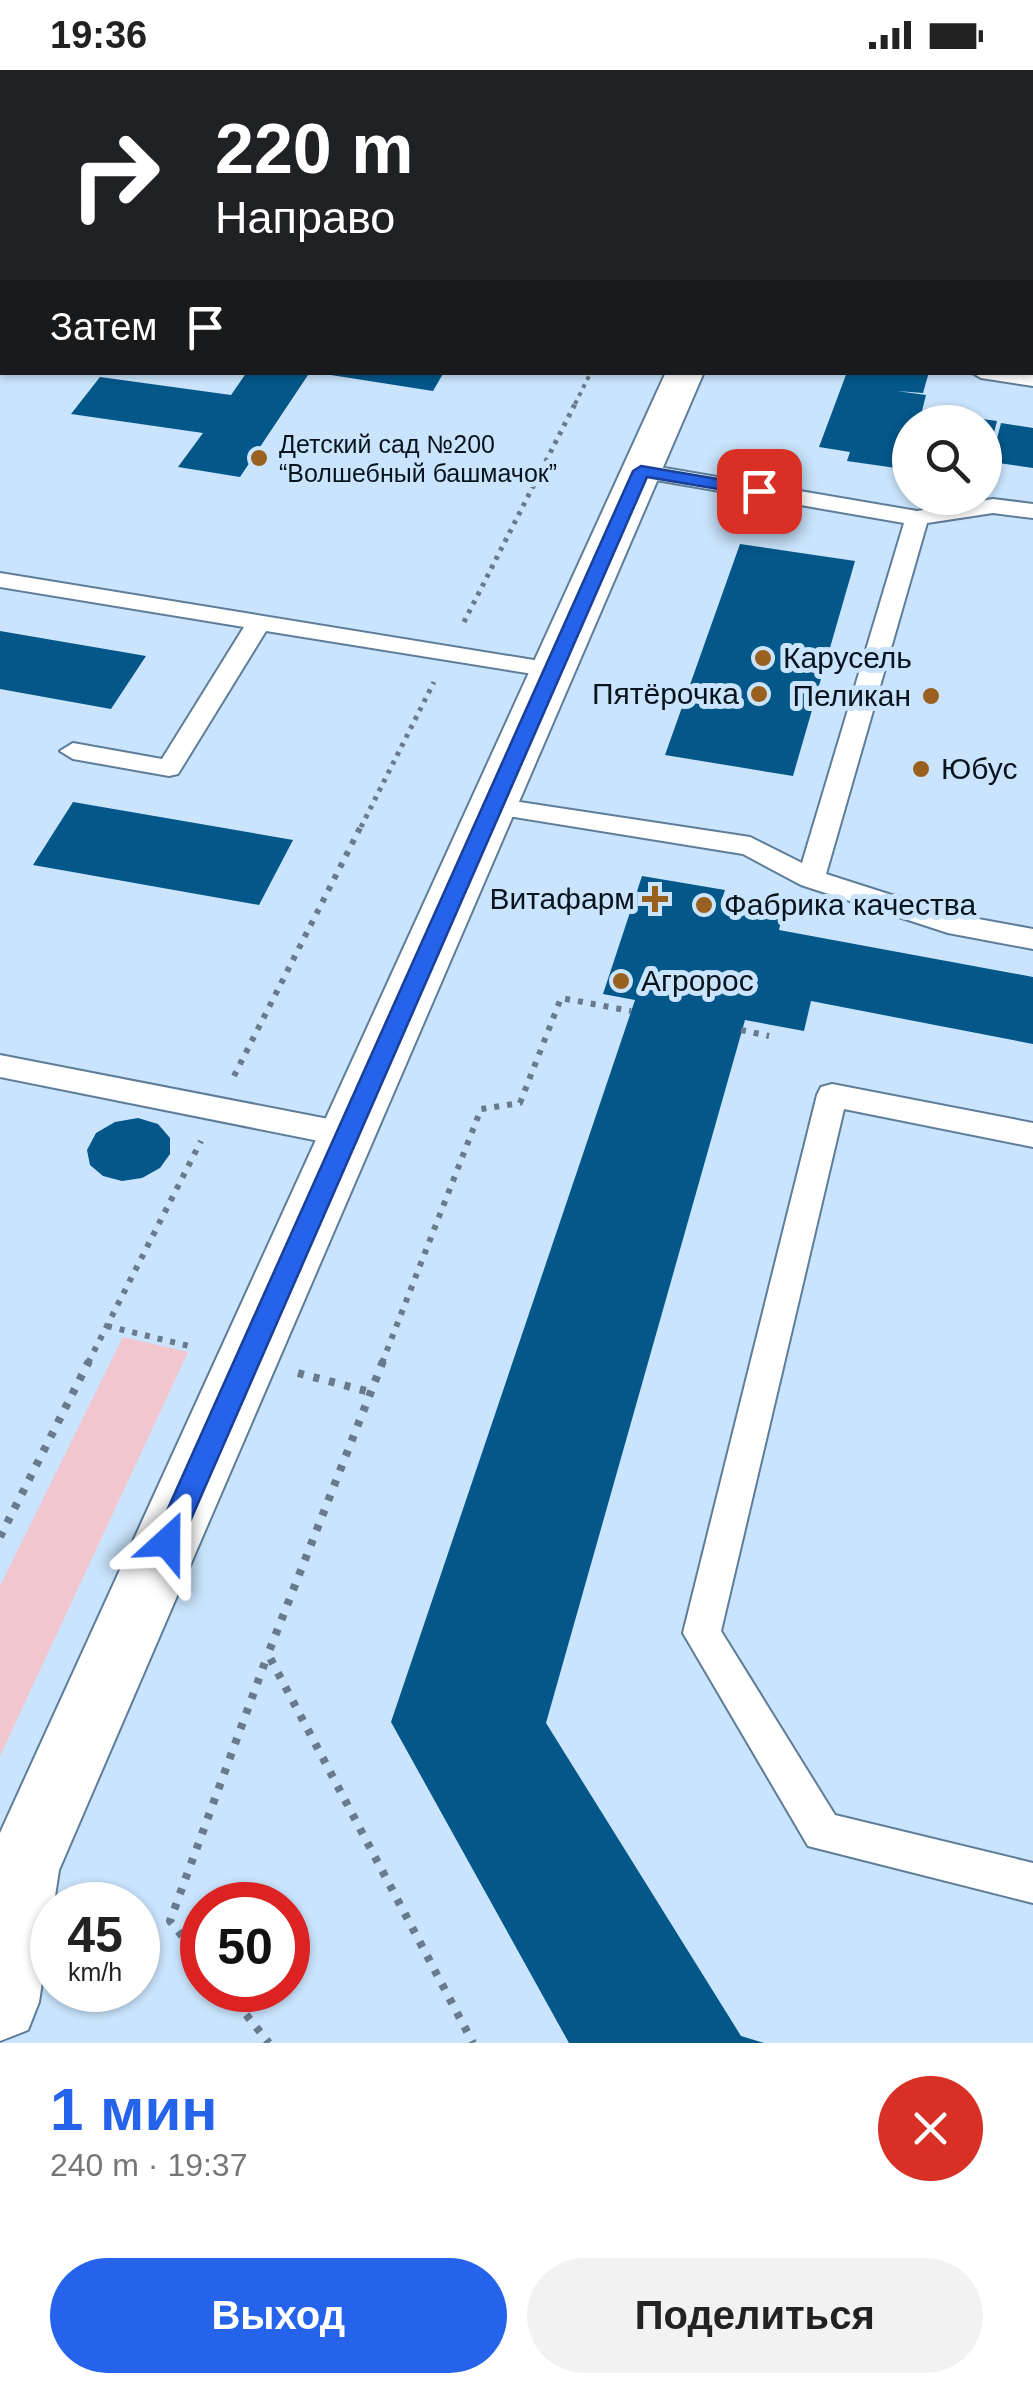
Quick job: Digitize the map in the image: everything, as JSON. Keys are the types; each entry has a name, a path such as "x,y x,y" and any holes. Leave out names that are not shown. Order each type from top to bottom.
{"main road":[{"path":"0,2002 11,1891 685,375"}],"lane":[{"path":"1001,375 1033,380"},
{"path":"641,471 917,518 993,506 1033,511"},
{"path":"810,879 917,518"},
{"path":"0,580 552,670"},
{"path":"73,751 169,768 259,622"},
{"path":"492,806 750,846 810,879 948,923 1033,939"},
{"path":"0,1066 350,1135"},
{"path":"1033,1135 832,1096 702,1633 822,1832 1033,1883"}],"path":[{"path":"0,1537 589,375"},
{"path":"184,1882 268,1654 481,1110 520,1103 562,998 631,1011"},
{"path":"741,1030 769,1036"},
{"path":"268,1654 472,2043"},
{"path":"180,1894 170,1921 180,1934"},
{"path":"244,2012 269,2043"}],"shaded area":[{"path":"123,1337 188,1352 0,1756 0,1586"}],"building":[{"path":"245,375 308,375 240,477 178,467 203,433 71,414 100,377 231,395"},
{"path":"331,375 442,375 433,391"},
{"path":"846,375 928,375 923,393 897,391 926,395 924,405 892,405 892,467 847,461 850,452 819,447"},
{"path":"1002,423 1033,428 1033,468 1002,464"},
{"name":"Карусель","path":"740,544 855,561 793,776 665,755"},
{"path":"0,631 146,656 111,709 0,689"},
{"path":"73,802 293,840 259,905 33,865"},
{"path":"642,876 725,890 721,902 783,912 779,930 1033,977 1033,1044 811,1001 804,1031 745,1020 546,1723 741,2036 764,2043 569,2043 391,1722 635,1000 603,994"},
{"path":"138,1118 158,1124 170,1138 170,1154 160,1168 142,1178 122,1181 103,1176 90,1165 87,1150 96,1133 115,1122"}],"place":[{"name":"Детский сад №200 “Волшебный башмачок”","path":"259,458"},
{"name":"Карусель","path":"763,658"},
{"name":"Пятёрочка","path":"759,694"},
{"name":"Пеликан","path":"931,696"},
{"name":"Юбус","path":"921,769"},
{"name":"Витафарм","path":"655,899"},
{"name":"Фабрика качества","path":"704,905"},
{"name":"Агророс","path":"621,981"}],"route":[{"path":"167,1542 641,471 759,491"}]}
